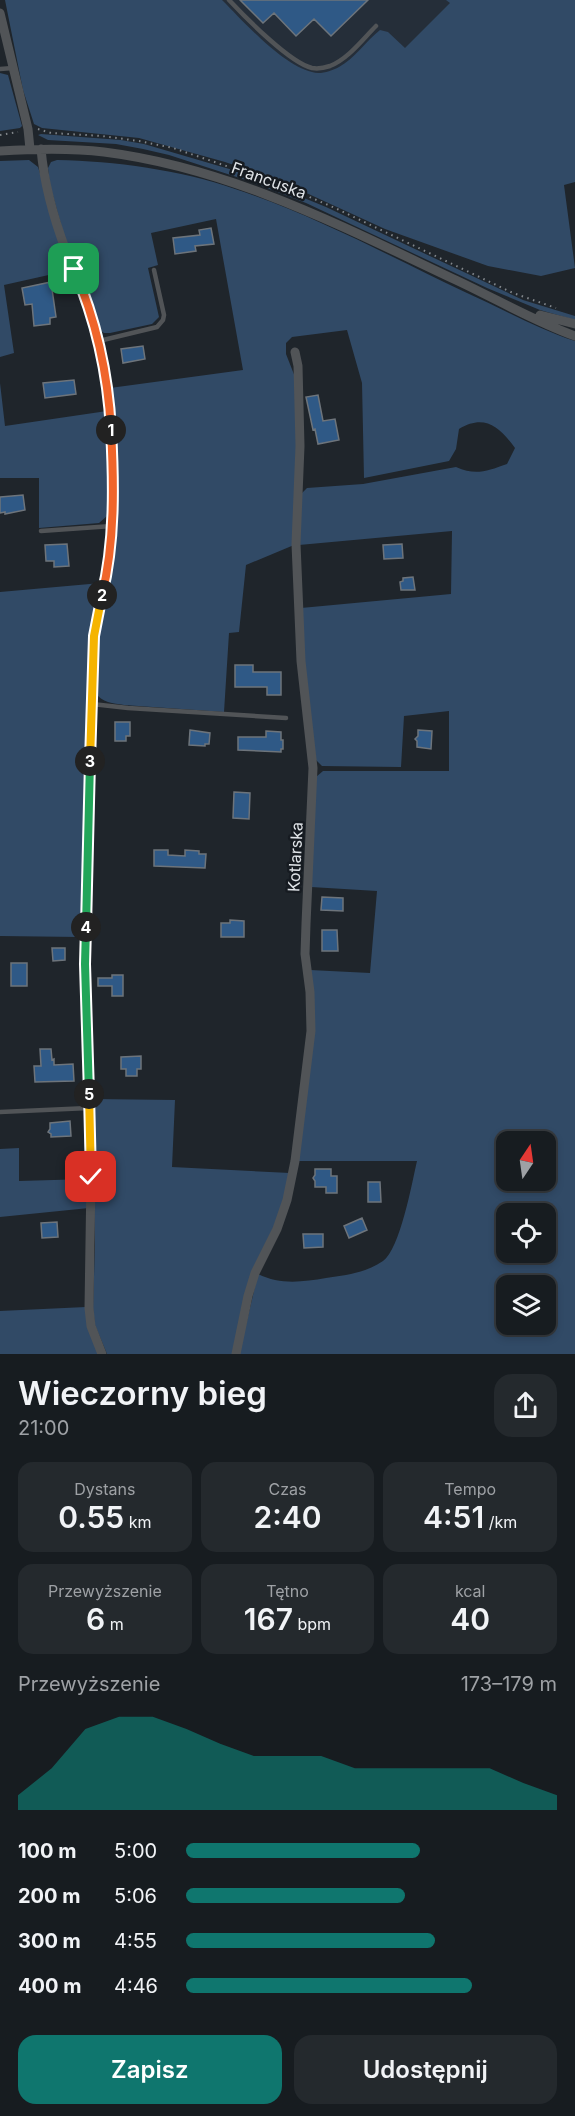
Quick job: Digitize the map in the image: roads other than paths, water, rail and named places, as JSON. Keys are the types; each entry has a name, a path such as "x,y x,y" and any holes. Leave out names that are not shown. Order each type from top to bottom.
{"street":[{"path":"0,14 28,129 30,149"},
{"path":"41,149 46,183 61,236 89,305 99,340 110,410 112,526 105,584 94,636 85,964 91,1177 89,1308 91,1326 102,1354"},
{"name":"Francuska","path":"0,151 75,150 123,155 174,164 237,182 306,209 575,336"},
{"name":"Francuska","path":"509,306 575,324"},
{"name":"Kotlarska","path":"236,1354 255,1273 277,1229 287,1200 295,1161 310,1031 310,992 305,954 313,768 301,661 296,544 300,446 298,366 295,352"}],"lane":[{"path":"229,0 257,30 301,64 312,68 321,68 341,60 376,26"},
{"path":"0,69 13,68"},
{"path":"99,340 160,325 164,315 154,270"},
{"path":"41,531 112,526"},
{"path":"92,704 286,718"},
{"path":"0,1112 89,1108"}]}
